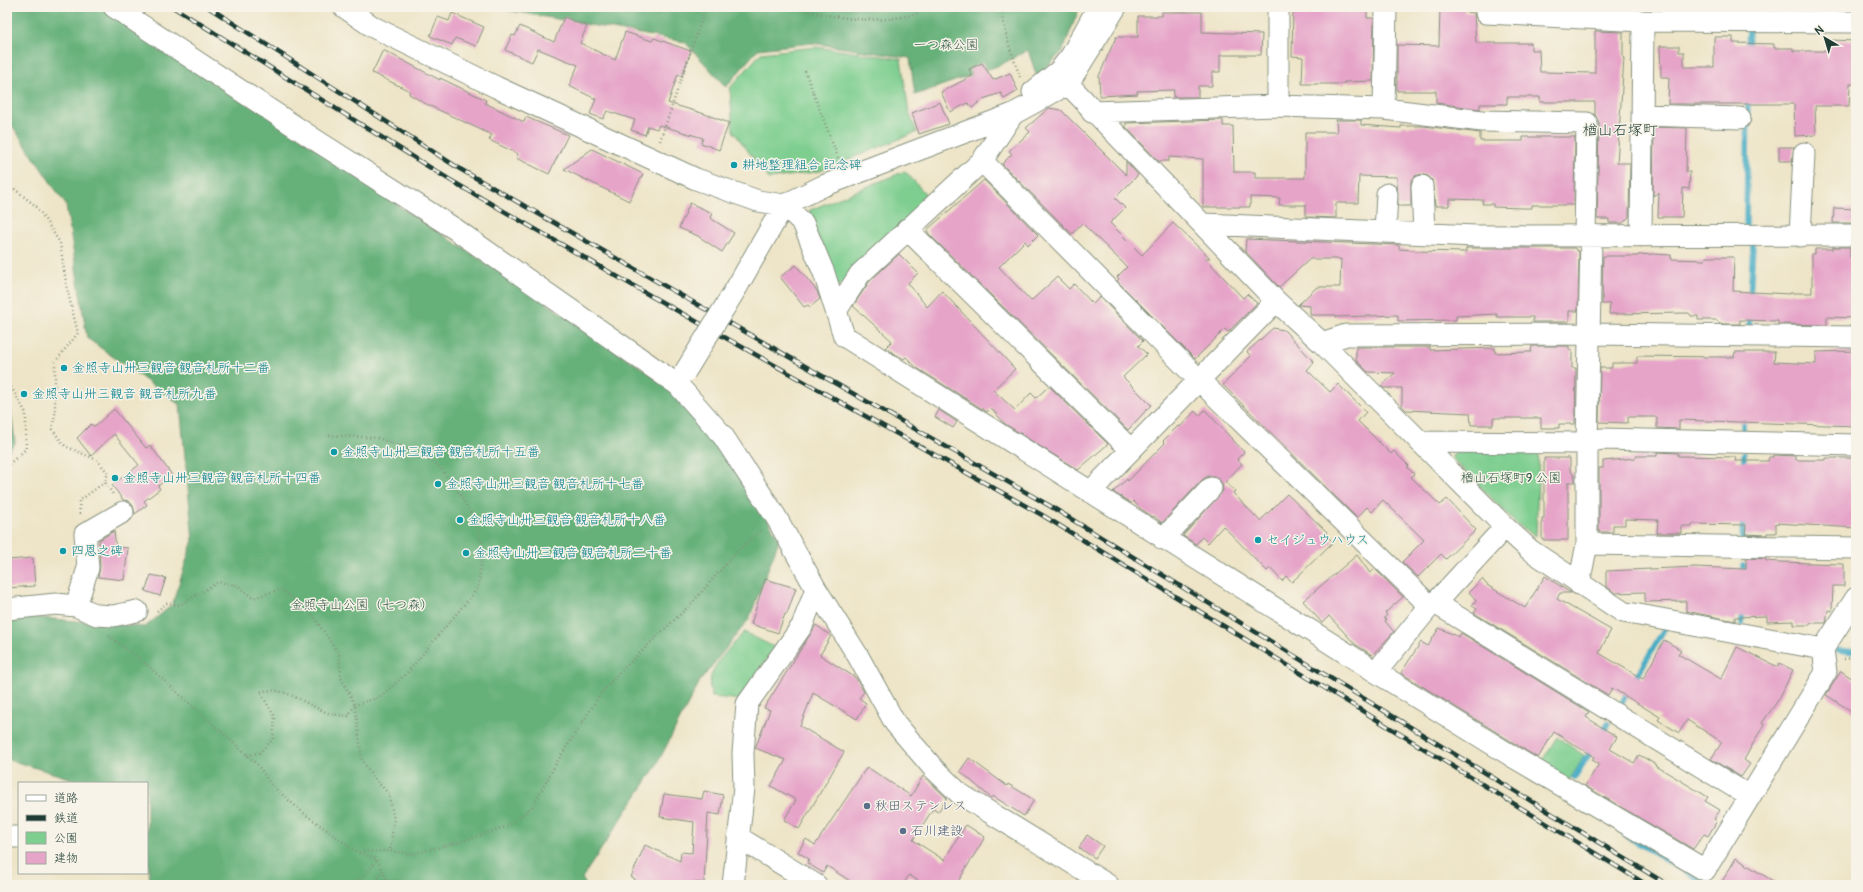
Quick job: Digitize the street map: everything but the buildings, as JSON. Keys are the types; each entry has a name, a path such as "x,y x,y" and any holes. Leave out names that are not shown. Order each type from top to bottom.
{"street":[{"path":"114,7 314,139 456,229 681,379 723,436 776,517 816,589 858,656 895,723 934,769 960,794 1108,885"},
{"path":"344,7 372,28 696,179 758,201 784,205 846,178 1013,114 1068,84 1116,7"},
{"path":"950,138 989,114 1026,95 1059,71 1071,56 1098,7"},
{"path":"1278,7 1278,106"},
{"path":"1384,108 1386,7"},
{"path":"1486,7 1486,13 1643,21 1856,22"},
{"path":"1641,236 1643,21"},
{"path":"1068,84 1092,112 1203,224 1276,301 1322,343 1504,527 1530,550 1623,612 1823,649"},
{"path":"1092,112 1278,106 1384,108 1482,121 1587,123 1590,334 1586,444 1587,544 1579,584"},
{"path":"836,311 860,274 982,161 1013,114"},
{"path":"1642,115 1740,118"},
{"path":"1800,236 1804,153"},
{"path":"982,161 1200,381 1433,604 1749,796"},
{"path":"1422,186 1424,234"},
{"path":"1385,232 1387,194"},
{"path":"681,379 737,287 784,205"},
{"path":"784,205 803,223 824,273 844,336 1163,539 1376,672 1515,758 1705,870 1826,672 1823,649 1856,598"},
{"path":"1203,224 1424,234 1588,237 1856,235"},
{"path":"907,229 1131,450"},
{"path":"1090,492 1200,381 1276,301"},
{"path":"1322,343 1346,335 1590,334 1856,337"},
{"path":"1420,442 1586,444 1601,438 1856,445"},
{"path":"1163,539 1211,488"},
{"path":"76,606 88,568 85,534 123,512"},
{"path":"1376,672 1433,604 1504,527"},
{"path":"1587,544 1856,548"},
{"path":"733,885 744,788 742,753 747,704 802,626 816,589"},
{"path":"7,609 56,604 76,606 97,615 113,616 146,612"},
{"path":"7,837 18,837"},
{"path":"738,837 816,885"}],"path":[{"path":"654,160 706,7"},
{"path":"794,7 820,15 859,20 913,16 931,7"},
{"path":"1000,7 1008,45 1026,95"},
{"path":"804,71 846,178"},
{"path":"7,186 12,187 37,207 60,243 67,289 78,333 55,362 55,414 52,429 64,446 98,460 108,473 105,482 80,501 80,522 85,534"},
{"path":"7,380 26,413 26,449 7,466"},
{"path":"246,755 259,753 273,738 275,717 260,692 268,689 286,692 327,713 348,716 355,705 380,697 406,674 478,588 483,546 474,520 456,488 438,465 408,449 378,438 326,436"},
{"path":"105,482 123,512"},
{"path":"357,852 390,851 412,854 463,841 508,826 532,807 557,762 601,693 619,672 691,604 739,550 776,517"},
{"path":"146,612 167,604 180,605 218,582 237,585 253,598 281,589 312,614 339,654 341,678 355,705 362,760 373,777 388,794 394,820 390,851"},
{"path":"105,633 146,664 258,766 271,785 306,815 357,852 377,859 389,885"},
{"path":"1844,659 1856,658"},
{"path":"349,885 366,876 377,859"},
{"path":"375,885 382,871"}],"green space":[{"name":"金照寺山公園（七つ森）","path":"7,7 112,7 406,211 514,281 709,414 779,540 749,619 700,681 655,768 582,878 586,885 150,885 148,857 148,782 82,782 7,759 7,615 145,627 172,605 193,540 180,405 87,338 66,205 7,118"},
{"name":"一つ森公園","path":"490,7 1080,7 1062,52 1037,77 1028,50 1000,65 915,95 910,58 812,43 758,49 726,87 685,42"},
{"path":"816,47 901,59 909,113 917,132 820,171 769,179 733,131 730,88 761,53"},
{"path":"905,171 930,199 845,282 837,286 809,216 810,210"},
{"path":"7,399 10,404 15,443 7,453"},
{"name":"楢山石塚町9 公園","path":"1461,449 1539,452 1536,536 1517,524 1451,457"},
{"path":"744,632 774,647 742,700 712,697 710,688 714,670 724,654"},
{"path":"1557,737 1585,756 1569,780 1541,762"}],"waterway":[{"path":"1748,49 1749,29"},
{"path":"1746,226 1748,98"},
{"path":"1750,298 1753,245"},
{"path":"1749,332 1750,313"},
{"path":"1743,415 1743,438"},
{"path":"1744,454 1744,468"},
{"path":"1742,542 1743,518"},
{"path":"1743,565 1743,577"},
{"path":"1742,609 1742,624"},
{"path":"1634,681 1666,626"},
{"path":"1837,650 1856,652"},
{"path":"1620,706 1629,690"},
{"path":"1601,735 1608,724"},
{"path":"1574,778 1593,748"},
{"path":"1625,835 1708,885"}],"railway":[{"path":"173,7 450,180 651,296 1042,515 1647,885"},
{"path":"208,7 460,169 1050,506 1668,885"}],"place":[{"name":"耕地整理組合 記念碑","path":"734,165"},
{"name":"金照寺山卅三観音 観音札所十二番","path":"64,368"},
{"name":"金照寺山卅三観音 観音札所九番","path":"24,394"},
{"name":"金照寺山卅三観音 観音札所十五番","path":"334,452"},
{"name":"金照寺山卅三観音 観音札所十四番","path":"115,478"},
{"name":"金照寺山卅三観音 観音札所十七番","path":"438,484"},
{"name":"金照寺山卅三観音 観音札所十八番","path":"460,520"},
{"name":"セイジュウハウス","path":"1258,540"},
{"name":"四恩之碑","path":"63,551"},
{"name":"金照寺山卅三観音 観音札所二十番","path":"466,553"},
{"name":"秋田ステンレス","path":"867,806"},
{"name":"石川建設","path":"903,831"}],"district":[{"name":"楢山石塚町","path":"1620,130"}]}
